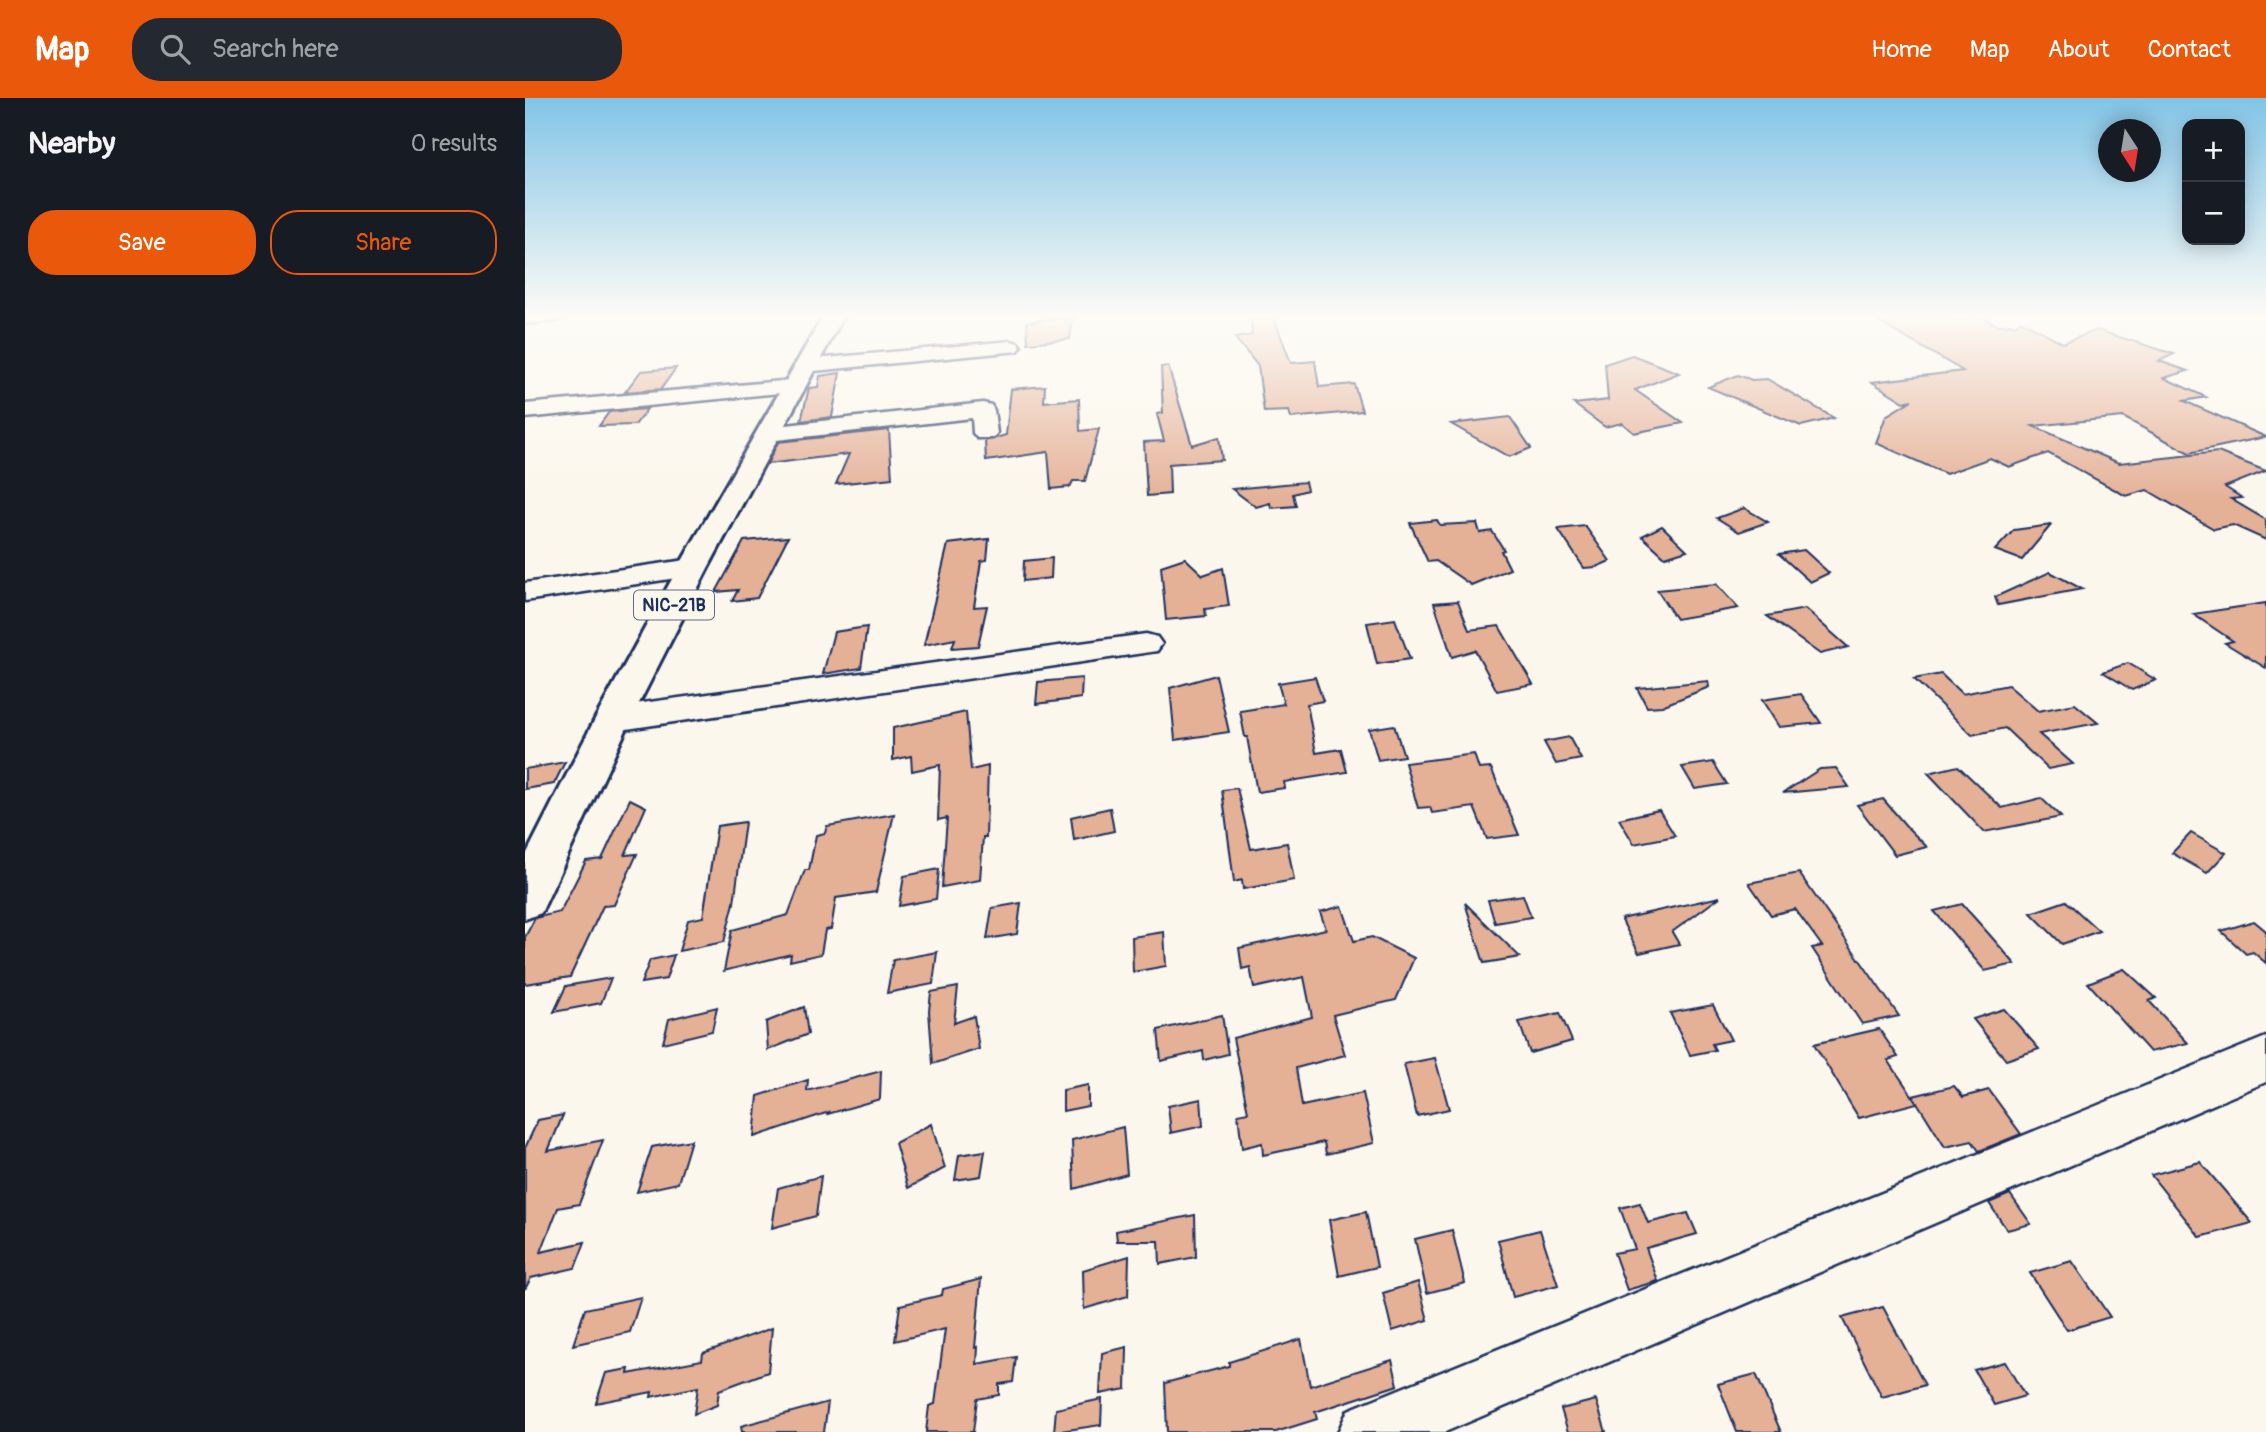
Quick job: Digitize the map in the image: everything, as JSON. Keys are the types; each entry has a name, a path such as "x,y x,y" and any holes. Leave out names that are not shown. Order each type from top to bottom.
{"highway":[{"name":"NIC-21B","path":"525,901 613,719 798,377"}],"street":[{"path":"525,411 789,377"},
{"path":"768,434 983,410 985,433"},
{"path":"525,592 693,568"},
{"path":"613,719 1146,644"},
{"path":"1370,1432 2266,1059"}],"building":[{"path":"636,377 669,377 661,389 625,392"},
{"path":"820,377 839,377 832,417 801,421 809,388 818,387"},
{"path":"1161,377 1171,377 1192,445 1219,437 1222,460 1169,464 1170,494 1147,496 1144,442 1164,441 1157,414 1163,413"},
{"path":"1259,377 1318,377 1319,387 1354,384 1362,411 1291,418 1289,411 1264,412"},
{"path":"1606,377 1668,377 1635,390 1683,423 1634,433 1622,423 1605,427 1574,404 1608,400"},
{"path":"1732,377 1767,379 1834,418 1801,426 1708,387"},
{"path":"1911,377 2167,377 2164,378 2206,397 2184,401 2266,437 2189,453 2123,417 2033,426 2119,463 2218,452 2266,471 2225,487 2242,498 2231,499 2266,520 2266,540 2233,525 2214,529 2147,490 2126,496 2048,453 2009,467 1990,458 1946,474 1876,443 1886,416 1912,400 1904,402 1872,382"},
{"path":"1045,386 1044,402 1079,399 1080,431 1099,429 1085,481 1073,481 1070,487 1051,489 1048,452 986,461 985,441 1006,435 1011,389"},
{"path":"647,409 635,425 599,426 609,412"},
{"path":"1510,417 1531,448 1509,457 1451,424"},
{"path":"889,430 892,478 836,484 849,454 767,464 778,442"},
{"path":"1305,482 1307,490 1293,494 1296,506 1271,508 1270,503 1256,507 1232,489"},
{"path":"1744,508 1768,522 1739,532 1717,518"},
{"path":"1437,520 1440,525 1477,523 1480,533 1492,531 1504,550 1501,551 1510,569 1471,585 1436,561 1428,562 1410,523"},
{"path":"2051,525 2022,560 1995,550 2014,530"},
{"path":"1585,526 1610,561 1596,567 1584,568 1558,529"},
{"path":"1662,526 1687,550 1665,557 1642,536"},
{"path":"788,537 757,598 732,601 738,590 716,592 744,541"},
{"path":"989,539 987,560 981,561 974,607 987,606 978,646 952,648 955,639 924,645 948,544"},
{"path":"1804,550 1829,573 1810,582 1779,554"},
{"path":"1052,558 1051,578 1023,581 1024,561"},
{"path":"1185,558 1203,575 1223,568 1229,606 1205,609 1206,616 1166,620 1161,566"},
{"path":"2050,572 2082,589 1998,605 1995,597"},
{"path":"1716,584 1738,608 1676,619 1657,590"},
{"path":"1458,601 1469,630 1499,626 1533,684 1497,691 1475,650 1452,657 1434,603"},
{"path":"2266,603 2266,668 2225,643 2233,641 2193,614"},
{"path":"1805,609 1848,647 1820,654 1767,616"},
{"path":"1395,619 1410,659 1377,664 1367,623"},
{"path":"867,627 861,668 823,674 834,632"},
{"path":"2128,663 2156,680 2132,690 2103,672"},
{"path":"1941,674 1962,694 2008,685 2038,711 2075,704 2098,723 2039,734 2073,764 2048,769 2005,728 1972,735 1914,679"},
{"path":"1216,675 1229,732 1175,740 1170,688"},
{"path":"1315,677 1323,701 1307,704 1316,753 1341,749 1347,772 1284,782 1285,788 1257,792 1240,711 1284,704 1278,683"},
{"path":"1082,678 1081,698 1036,704 1038,682"},
{"path":"1708,681 1709,687 1662,706 1647,707 1637,688"},
{"path":"1801,694 1821,723 1779,727 1762,700"},
{"path":"966,712 971,770 988,766 986,837 983,837 980,880 942,887 947,818 938,820 940,765 912,771 911,756 893,760 893,728"},
{"path":"1394,725 1404,756 1378,760 1369,729"},
{"path":"1569,737 1581,759 1556,764 1544,742"},
{"path":"1474,754 1479,769 1491,768 1519,835 1487,839 1474,807 1432,813 1430,807 1418,808 1405,763"},
{"path":"565,762 554,784 525,789 525,769"},
{"path":"1713,762 1727,784 1695,789 1682,767"},
{"path":"1958,766 2002,808 2041,798 2061,817 1984,832 1928,773"},
{"path":"1836,768 1849,787 1783,793 1820,769"},
{"path":"1237,788 1251,849 1287,843 1294,880 1243,889 1242,880 1234,882 1222,790"},
{"path":"630,799 646,807 625,855 637,854 614,905 603,906 570,977 525,984 525,937 535,918 560,912 586,861 602,859"},
{"path":"1883,799 1927,847 1895,855 1857,805"},
{"path":"1110,808 1114,831 1074,840 1071,817"},
{"path":"1659,810 1675,836 1634,844 1619,819"},
{"path":"894,814 876,892 836,898 831,929 825,930 821,954 790,961 791,954 724,971 732,930 788,915 805,870 809,870 816,835 825,833 827,826"},
{"path":"745,822 734,903 724,942 679,951 688,920 703,917 717,826"},
{"path":"2191,833 2226,853 2207,873 2172,853"},
{"path":"939,869 936,899 899,906 904,876"},
{"path":"1799,873 1899,1016 1862,1024 1812,948 1822,946 1795,909 1771,915 1749,883"},
{"path":"1523,895 1531,917 1495,923 1488,900"},
{"path":"1720,897 1672,932 1679,944 1639,953 1621,919"},
{"path":"2066,901 2099,931 2062,944 2031,913"},
{"path":"1021,903 1017,934 987,939 992,908"},
{"path":"1465,903 1520,957 1484,963"},
{"path":"1962,904 2015,964 1985,971 1934,911"},
{"path":"1342,906 1354,941 1372,937 1414,958 1396,1000 1333,1015 1345,1055 1296,1068 1302,1106 1363,1093 1374,1143 1326,1154 1324,1142 1263,1155 1262,1143 1242,1148 1238,1114 1248,1112 1233,1038 1312,1017 1304,977 1254,988 1250,967 1242,969 1239,948 1326,929 1320,912"},
{"path":"2254,921 2266,931 2266,963 2253,952 2246,954 2221,931"},
{"path":"1164,932 1166,966 1133,972 1132,937"},
{"path":"937,952 933,984 887,993 893,960"},
{"path":"674,955 666,979 641,983 650,960"},
{"path":"2124,969 2156,998 2149,1001 2188,1043 2150,1052 2088,983"},
{"path":"611,978 601,1003 554,1012 566,986"},
{"path":"958,987 954,1023 974,1016 979,1049 933,1064 929,1011 931,992"},
{"path":"1713,1005 1731,1040 1712,1044 1715,1050 1690,1055 1670,1013"},
{"path":"717,1007 712,1031 663,1043 669,1019"},
{"path":"804,1007 808,1034 768,1050 766,1022"},
{"path":"2004,1009 2039,1049 2006,1060 1973,1019"},
{"path":"1560,1013 1572,1041 1530,1053 1519,1022"},
{"path":"1222,1015 1228,1054 1204,1060 1203,1051 1161,1061 1158,1030"},
{"path":"1879,1029 1898,1057 1888,1060 1917,1103 1859,1118 1814,1044"},
{"path":"1435,1058 1449,1109 1417,1116 1404,1064"},
{"path":"881,1071 880,1099 828,1114 829,1112 754,1137 758,1096 808,1080 807,1091"},
{"path":"1088,1085 1088,1106 1063,1111 1063,1090"},
{"path":"1954,1086 1963,1097 1989,1090 2021,1134 1979,1151 1972,1141 1945,1147 1913,1096"},
{"path":"1201,1099 1203,1126 1171,1133 1168,1106"},
{"path":"563,1115 548,1151 603,1140 579,1204 558,1208 541,1252 585,1242 575,1268 531,1278 525,1289 525,1148 538,1120"},
{"path":"931,1124 945,1168 908,1188 895,1143"},
{"path":"1123,1127 1127,1174 1074,1189 1072,1140"},
{"path":"691,1140 678,1183 637,1192 652,1147"},
{"path":"985,1151 981,1176 955,1180 959,1155"},
{"path":"2200,1162 2252,1223 2200,1237 2151,1175"},
{"path":"821,1176 816,1216 772,1228 778,1188"},
{"path":"2010,1194 2031,1224 2007,1230 1989,1203"},
{"path":"1640,1203 1648,1223 1688,1213 1697,1234 1646,1248 1658,1281 1627,1290 1614,1253 1635,1249 1620,1208"},
{"path":"1366,1212 1377,1267 1339,1276 1329,1220"},
{"path":"1195,1215 1196,1257 1160,1264 1159,1241 1117,1241 1116,1231"},
{"path":"1452,1230 1465,1283 1427,1293 1415,1239"},
{"path":"1540,1230 1558,1285 1513,1297 1498,1240"},
{"path":"1129,1256 1128,1296 1084,1309 1083,1270"},
{"path":"2072,1261 2110,1317 2067,1330 2030,1273"},
{"path":"981,1279 975,1348 978,1347 977,1364 1016,1357 1013,1382 999,1384 999,1395 977,1399 973,1432 926,1432 929,1406 935,1404 945,1329 895,1341 900,1305 942,1295 943,1289"},
{"path":"1418,1282 1428,1320 1392,1331 1383,1293"},
{"path":"641,1297 630,1332 573,1345 585,1309"},
{"path":"1883,1307 1925,1385 1882,1397 1842,1318"},
{"path":"772,1328 768,1372 719,1390 717,1405 694,1414 698,1387 651,1397 652,1392 596,1403 606,1373 629,1369 628,1374 702,1360 703,1353"},
{"path":"1301,1339 1310,1386 1392,1360 1398,1385 1315,1412 1317,1419 1276,1432 1167,1432 1165,1383 1229,1366 1229,1362"},
{"path":"1127,1347 1126,1389 1100,1394 1102,1353"},
{"path":"2005,1362 2025,1396 1994,1405 1974,1370"},
{"path":"1756,1374 1781,1432 1737,1432 1718,1384"},
{"path":"1102,1399 1101,1425 1054,1432 1056,1409"},
{"path":"1596,1400 1606,1432 1568,1432 1561,1409"},
{"path":"828,1402 824,1432 742,1432 741,1426"}]}
